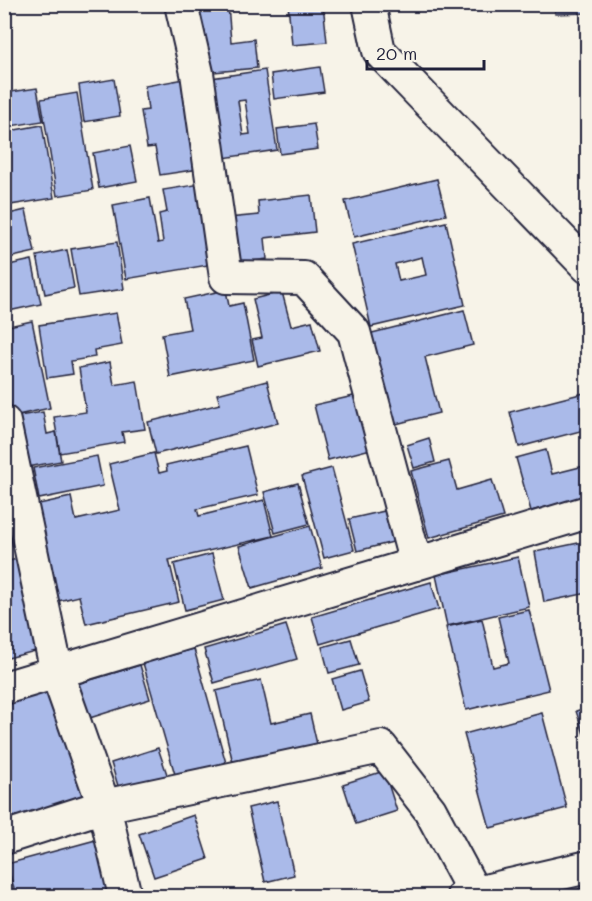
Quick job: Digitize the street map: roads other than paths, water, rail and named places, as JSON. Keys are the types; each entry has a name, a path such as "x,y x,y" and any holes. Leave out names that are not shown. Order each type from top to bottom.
{"street":[{"path":"181,4 197,73 226,277 304,278 354,332 416,564"},
{"path":"369,4 379,51 588,267"},
{"path":"4,422 57,673 104,806 125,897"},
{"path":"4,688 588,512"},
{"path":"4,838 104,806 381,747 430,810 472,896 588,867"}]}
